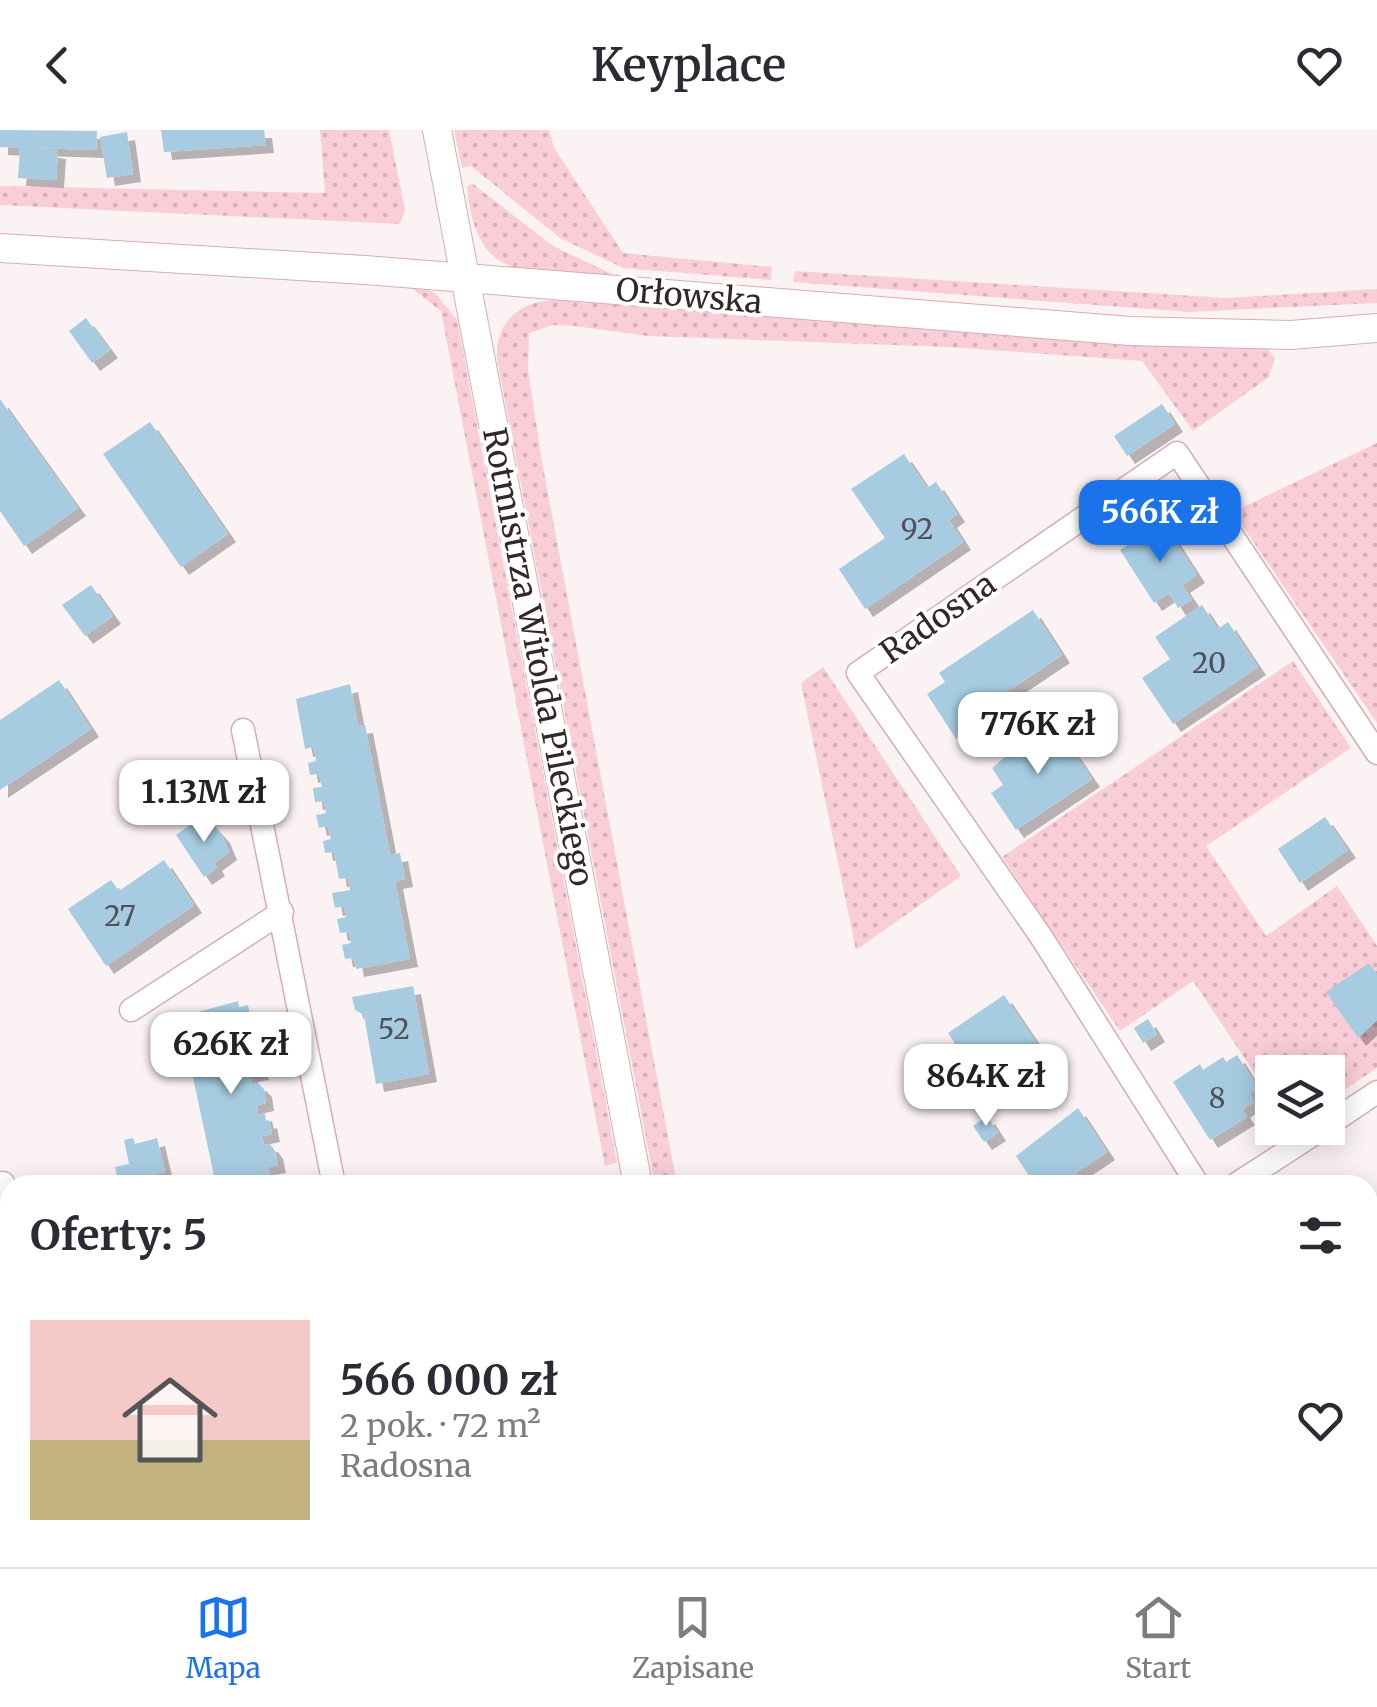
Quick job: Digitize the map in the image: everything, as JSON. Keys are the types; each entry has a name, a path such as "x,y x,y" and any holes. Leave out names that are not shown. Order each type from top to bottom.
{"street":[{"name":"Rotmistrza Witolda Pileckiego","path":"437,130 636,1175"},
{"name":"Orłowska","path":"0,248 465,278 1130,332 1291,335 1377,328"},
{"name":"Radosna","path":"1192,1175 1042,938 858,673 1177,453 1377,754"},
{"path":"243,730 332,1175"},
{"path":"132,1010 282,912"},
{"path":"1345,1113 1377,1092"},
{"path":"1250,1175 1296,1145"}],"shaded area":[{"path":"320,130 389,130 405,210 400,224 0,205 0,186 325,193"},
{"path":"454,130 549,130 554,148 623,253 772,267 771,280 623,268 560,238 471,166 462,168"},
{"path":"473,184 553,246 618,277 536,273 497,259 483,243 473,219 467,186"},
{"path":"795,271 1226,298 1377,289 1377,303 1189,312 793,282"},
{"path":"424,287 436,294 457,320 617,1162 605,1166 441,311 411,288"},
{"path":"543,301 1103,343 1266,347 1275,358 1269,377 1193,431 1142,361 949,347 648,336 553,325 529,333 528,370 541,456 675,1175 653,1175 497,359 505,324 521,309"},
{"path":"1377,443 1377,723 1233,512"},
{"path":"1293,661 1351,748 1206,846 1266,936 1337,886 1377,946 1377,1068 1345,1090 1345,1055 1255,1055 1255,1074 1193,981 1120,1031 1002,857"},
{"path":"823,667 961,876 856,950 801,683"}],"building":[{"path":"0,130 97,131 96,150 36,148 58,151 56,180 18,178 20,148 0,147"},
{"path":"161,130 264,130 266,145 164,152"},
{"path":"127,132 133,174 107,178 100,137"},
{"path":"86,318 110,350 92,363 69,331"},
{"path":"0,399 78,508 24,546 0,511"},
{"path":"1162,404 1175,424 1127,456 1114,436"},
{"path":"150,422 228,534 181,567 103,454"},
{"path":"904,454 927,488 936,482 957,514 949,520 963,542 865,609 839,569 885,538 851,489"},
{"path":"1163,522 1197,575 1182,585 1192,600 1178,608 1169,593 1154,603 1120,550"},
{"path":"91,585 113,616 85,636 62,605"},
{"path":"1202,605 1218,629 1228,622 1258,667 1173,724 1142,678 1170,659 1155,637"},
{"path":"1033,610 1062,655 969,717 975,727 956,739 927,694 945,682 939,673"},
{"path":"59,680 91,729 0,790 0,720"},
{"path":"350,684 358,726 365,725 390,855 400,853 405,879 395,881 410,959 356,969 354,958 345,959 342,945 351,943 349,932 340,933 337,919 346,917 344,906 335,908 332,893 350,890 348,878 339,879 334,852 325,853 323,841 331,839 328,826 319,828 316,815 326,813 324,801 315,802 313,788 322,787 319,774 310,775 308,763 316,761 314,747 305,749 296,699"},
{"path":"1056,726 1092,779 1016,830 991,793 1003,785 992,768 1024,741 1027,746"},
{"path":"204,815 222,835 229,852 204,877 176,835"},
{"path":"1325,817 1348,850 1300,883 1278,849"},
{"path":"164,860 194,905 106,966 68,909 111,880 119,891"},
{"path":"1369,963 1377,974 1377,1020 1358,1038 1326,992"},
{"path":"413,986 429,1074 376,1084 364,1015 355,1010 352,997"},
{"path":"1004,995 1046,1057 980,1102 961,1073 970,1067 948,1033"},
{"path":"238,1001 239,1007 248,1005 255,1041 246,1043 247,1053 254,1052 261,1072 250,1074 252,1084 258,1083 264,1089 266,1103 257,1105 258,1115 264,1113 266,1121 269,1120 272,1134 262,1136 264,1145 270,1144 275,1151 278,1165 268,1167 270,1175 214,1175 188,1054 198,1052 191,1014"},
{"path":"1148,1019 1157,1034 1143,1043 1134,1028"},
{"path":"1237,1055 1255,1083 1255,1090 1249,1093 1254,1102 1242,1110 1247,1117 1210,1140 1173,1082 1200,1064 1203,1070 1223,1057 1226,1062"},
{"path":"1078,1108 1107,1152 1077,1175 1028,1175 1016,1156"},
{"path":"987,1116 998,1133 984,1142 973,1126"},
{"path":"133,1138 135,1144 157,1138 165,1172 117,1175 115,1167 129,1164 124,1140"}]}
